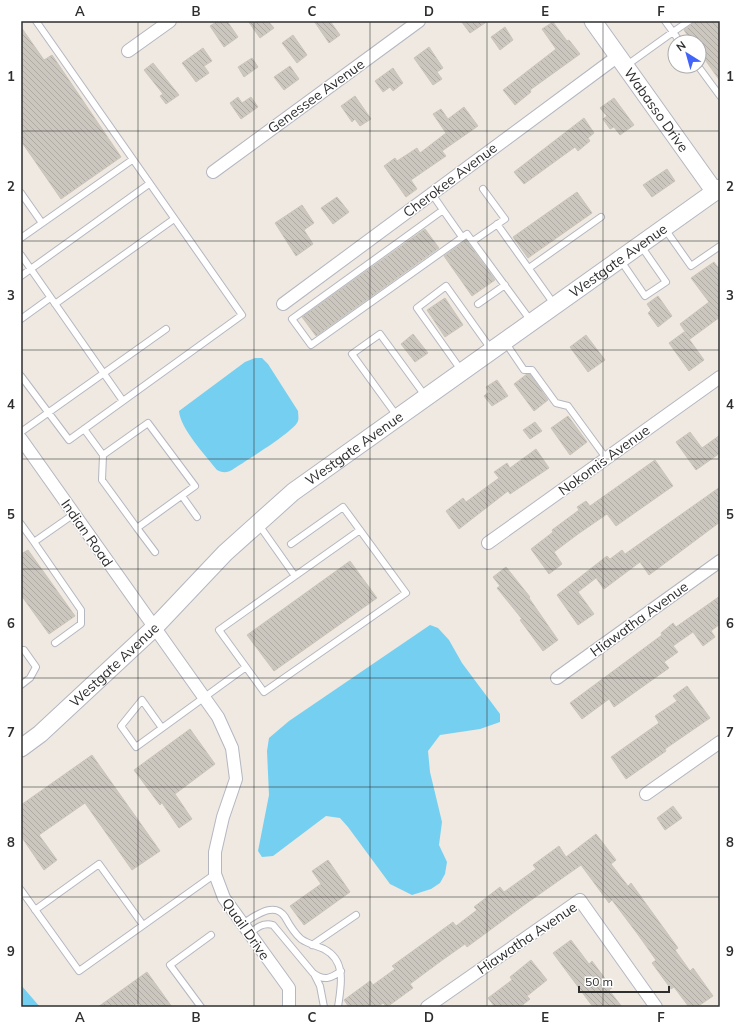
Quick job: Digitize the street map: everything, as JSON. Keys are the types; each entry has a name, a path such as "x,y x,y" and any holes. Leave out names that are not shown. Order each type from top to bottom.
{"street":[{"path":"128,51 170,21"},
{"name":"Genessee Avenue","path":"213,172 419,21"},
{"name":"Wabasso Drive","path":"593,21 718,193"},
{"name":"Cherokee Avenue","path":"283,304 432,194 622,61"},
{"name":"Westgate Avenue","path":"21,748 40,734 154,628 225,553 293,492 664,228 718,193"},
{"name":"Nokomis Avenue","path":"488,543 720,377"},
{"name":"Indian Road","path":"21,439 154,628"},
{"name":"Hiawatha Avenue","path":"557,678 720,561"},
{"name":"Quail Drive","path":"154,628 218,716 232,748 236,779 223,817 215,852 215,874 224,898 289,988 289,1007"},
{"path":"646,794 720,742"},
{"name":"Hiawatha Avenue","path":"427,1007 580,900 656,1007"}],"lane":[{"path":"21,376 68,440 242,315 36,21"},
{"path":"665,21 673,32"},
{"path":"622,61 673,32 689,21"},
{"path":"704,74 720,96"},
{"path":"21,238 132,160"},
{"path":"21,276 149,184"},
{"path":"473,241 505,219 483,189"},
{"path":"21,193 42,223"},
{"path":"432,194 462,237"},
{"path":"443,210 292,319 311,345 467,234 532,322"},
{"path":"529,268 601,217"},
{"path":"55,304 174,219"},
{"path":"497,224 556,305"},
{"path":"664,228 692,266 720,246"},
{"path":"620,260 645,296 666,282 640,245"},
{"path":"21,255 123,401"},
{"path":"478,304 505,285"},
{"path":"462,372 417,308 446,286 498,346 524,370 532,370 556,403 568,406 606,458"},
{"path":"21,319 50,298"},
{"path":"21,432 166,329"},
{"path":"398,417 352,354 380,334 426,397"},
{"path":"103,456 148,423 195,486 137,528"},
{"path":"84,429 103,456 102,480 155,552"},
{"path":"182,496 197,516"},
{"path":"291,544 343,507 360,530 406,593 264,692 219,630 360,530"},
{"path":"34,542 74,514"},
{"path":"258,523 295,576"},
{"path":"21,524 24,533 34,542 81,610 81,624 56,643"},
{"path":"21,650 24,650 36,667 30,678 21,685"},
{"path":"162,728 142,700 121,726 136,747 246,667"},
{"path":"35,910 99,864 143,925"},
{"path":"21,890 79,971 215,874"},
{"path":"246,929 264,911 270,909 276,910 284,916 296,935 312,945 326,950 336,958 341,971 338,1007"},
{"path":"312,945 356,915"},
{"path":"246,929 268,924 280,931 313,973 320,986 324,1007"},
{"path":"200,1007 170,965 211,935"},
{"path":"313,973 324,979 330,978 341,971"}],"water":[{"path":"255,358 262,358 268,364 298,411 298,421 288,432 257,454 232,470 221,472 217,470 200,450 180,418 179,411 245,362"},
{"path":"430,625 438,628 449,640 462,663 500,714 500,722 480,729 440,735 428,751 430,772 442,822 439,845 447,862 445,874 440,883 431,889 412,895 390,884 340,818 326,816 273,856 262,857 258,851 269,795 267,751 269,738 289,721"},
{"path":"21,985 40,1007 21,1007"}],"building":[{"path":"218,21 227,21 238,37 224,47 210,26"},
{"path":"248,21 268,21 274,28 260,38"},
{"path":"314,21 330,21 340,35 329,43"},
{"path":"461,21 488,21 470,33"},
{"path":"696,21 720,21 720,81 707,62 707,34 687,34 684,30"},
{"path":"553,22 567,41 569,40 580,54 530,90 531,92 515,105 503,90 556,49 542,29"},
{"path":"21,27 44,60 52,55 121,157 61,199 21,141"},
{"path":"505,27 513,40 500,50 491,37"},
{"path":"293,35 307,55 297,63 282,43"},
{"path":"429,47 443,68 437,72 442,79 433,85 414,58"},
{"path":"203,48 212,61 204,66 209,73 196,82 182,63"},
{"path":"252,58 258,67 244,77 238,67"},
{"path":"153,63 179,95 166,104 160,96 163,94 144,70"},
{"path":"290,66 299,79 284,90 274,77"},
{"path":"393,68 403,83 393,91 390,87 383,92 375,81"},
{"path":"355,96 371,119 360,126 355,119 352,122 341,106"},
{"path":"238,97 242,103 251,97 258,107 241,119 230,103"},
{"path":"614,98 634,125 620,135 614,127 610,129 603,119 607,116 600,108"},
{"path":"464,107 478,126 442,151 446,156 411,180 417,189 406,197 384,166 395,158 397,161 417,148 420,153 446,133 433,114 441,109 448,119"},
{"path":"584,118 594,133 588,138 590,141 578,151 575,147 524,184 514,172"},
{"path":"667,169 675,181 652,197 643,185"},
{"path":"577,192 592,213 528,258 513,237"},
{"path":"337,197 349,212 333,224 321,208"},
{"path":"302,205 314,223 304,230 313,244 296,256 275,223"},
{"path":"425,229 439,248 316,336 302,317"},
{"path":"466,240 495,280 472,296 444,256"},
{"path":"714,262 720,270 720,317 690,339 680,324 709,302 691,278"},
{"path":"658,296 672,316 658,327 648,313 651,310 647,304"},
{"path":"445,298 463,325 445,337 427,310"},
{"path":"684,332 704,360 689,371 669,343"},
{"path":"413,334 428,353 415,362 401,344"},
{"path":"586,335 605,360 588,372 570,347"},
{"path":"527,374 530,374 548,400 534,411 514,384"},
{"path":"497,380 508,396 492,406 484,396 489,392 486,387"},
{"path":"568,416 587,442 570,455 551,428"},
{"path":"535,422 542,431 530,439 523,430"},
{"path":"690,432 702,448 720,435 720,453 696,470 676,442"},
{"path":"536,449 549,468 510,494 508,491 459,529 446,511 463,498 466,502 499,478 494,472 507,463 510,468"},
{"path":"655,460 673,486 616,526 607,514 578,534 554,552 562,564 549,574 531,549 553,532 552,530 579,510 577,507 586,501 590,506"},
{"path":"720,487 720,522 649,575 640,562 604,589 596,578 578,592 594,614 578,625 557,595 607,556 610,559 622,550 625,554"},
{"path":"28,550 75,616 49,634 21,595 21,554"},
{"path":"350,561 377,598 274,671 247,635"},
{"path":"506,567 530,597 529,598 558,640 543,651 520,620 522,619 497,588 500,586 493,577"},
{"path":"720,596 720,624 711,631 715,637 703,646 693,632 673,646 678,652 664,662 669,668 614,707 609,699 582,719 570,703 662,635 661,633 673,623 676,627"},
{"path":"687,686 710,718 665,749 666,751 626,779 611,757 659,723 655,716 677,701 673,696"},
{"path":"190,729 215,764 175,794 192,819 179,828 162,803 160,805 134,770"},
{"path":"92,755 160,851 132,870 85,803 39,835 57,860 44,870 21,836 21,805"},
{"path":"673,806 682,818 665,830 657,818"},
{"path":"596,834 616,860 611,864 628,886 631,883 678,948 675,950 690,971 693,968 713,996 697,1007 689,1007 674,987 671,989 652,963 656,960 639,936 612,900 609,903 581,865 467,947 465,944 441,961 410,984 413,988 387,1007 383,1003 378,1007 349,1007 344,1000 370,981 373,985 395,969 392,966 453,922 456,926 477,910 474,907 500,887 504,892 536,869 533,865 559,846 566,857"},
{"path":"328,860 350,892 304,925 290,906 321,884 312,871"},
{"path":"571,940 589,964 592,961 612,988 609,990 622,1007 593,1007 553,953"},
{"path":"531,960 547,980 527,996 530,999 520,1007 495,1007 488,998 512,980 510,977"},
{"path":"147,972 172,1007 141,1007 138,1003 132,1007 98,1007"}]}
